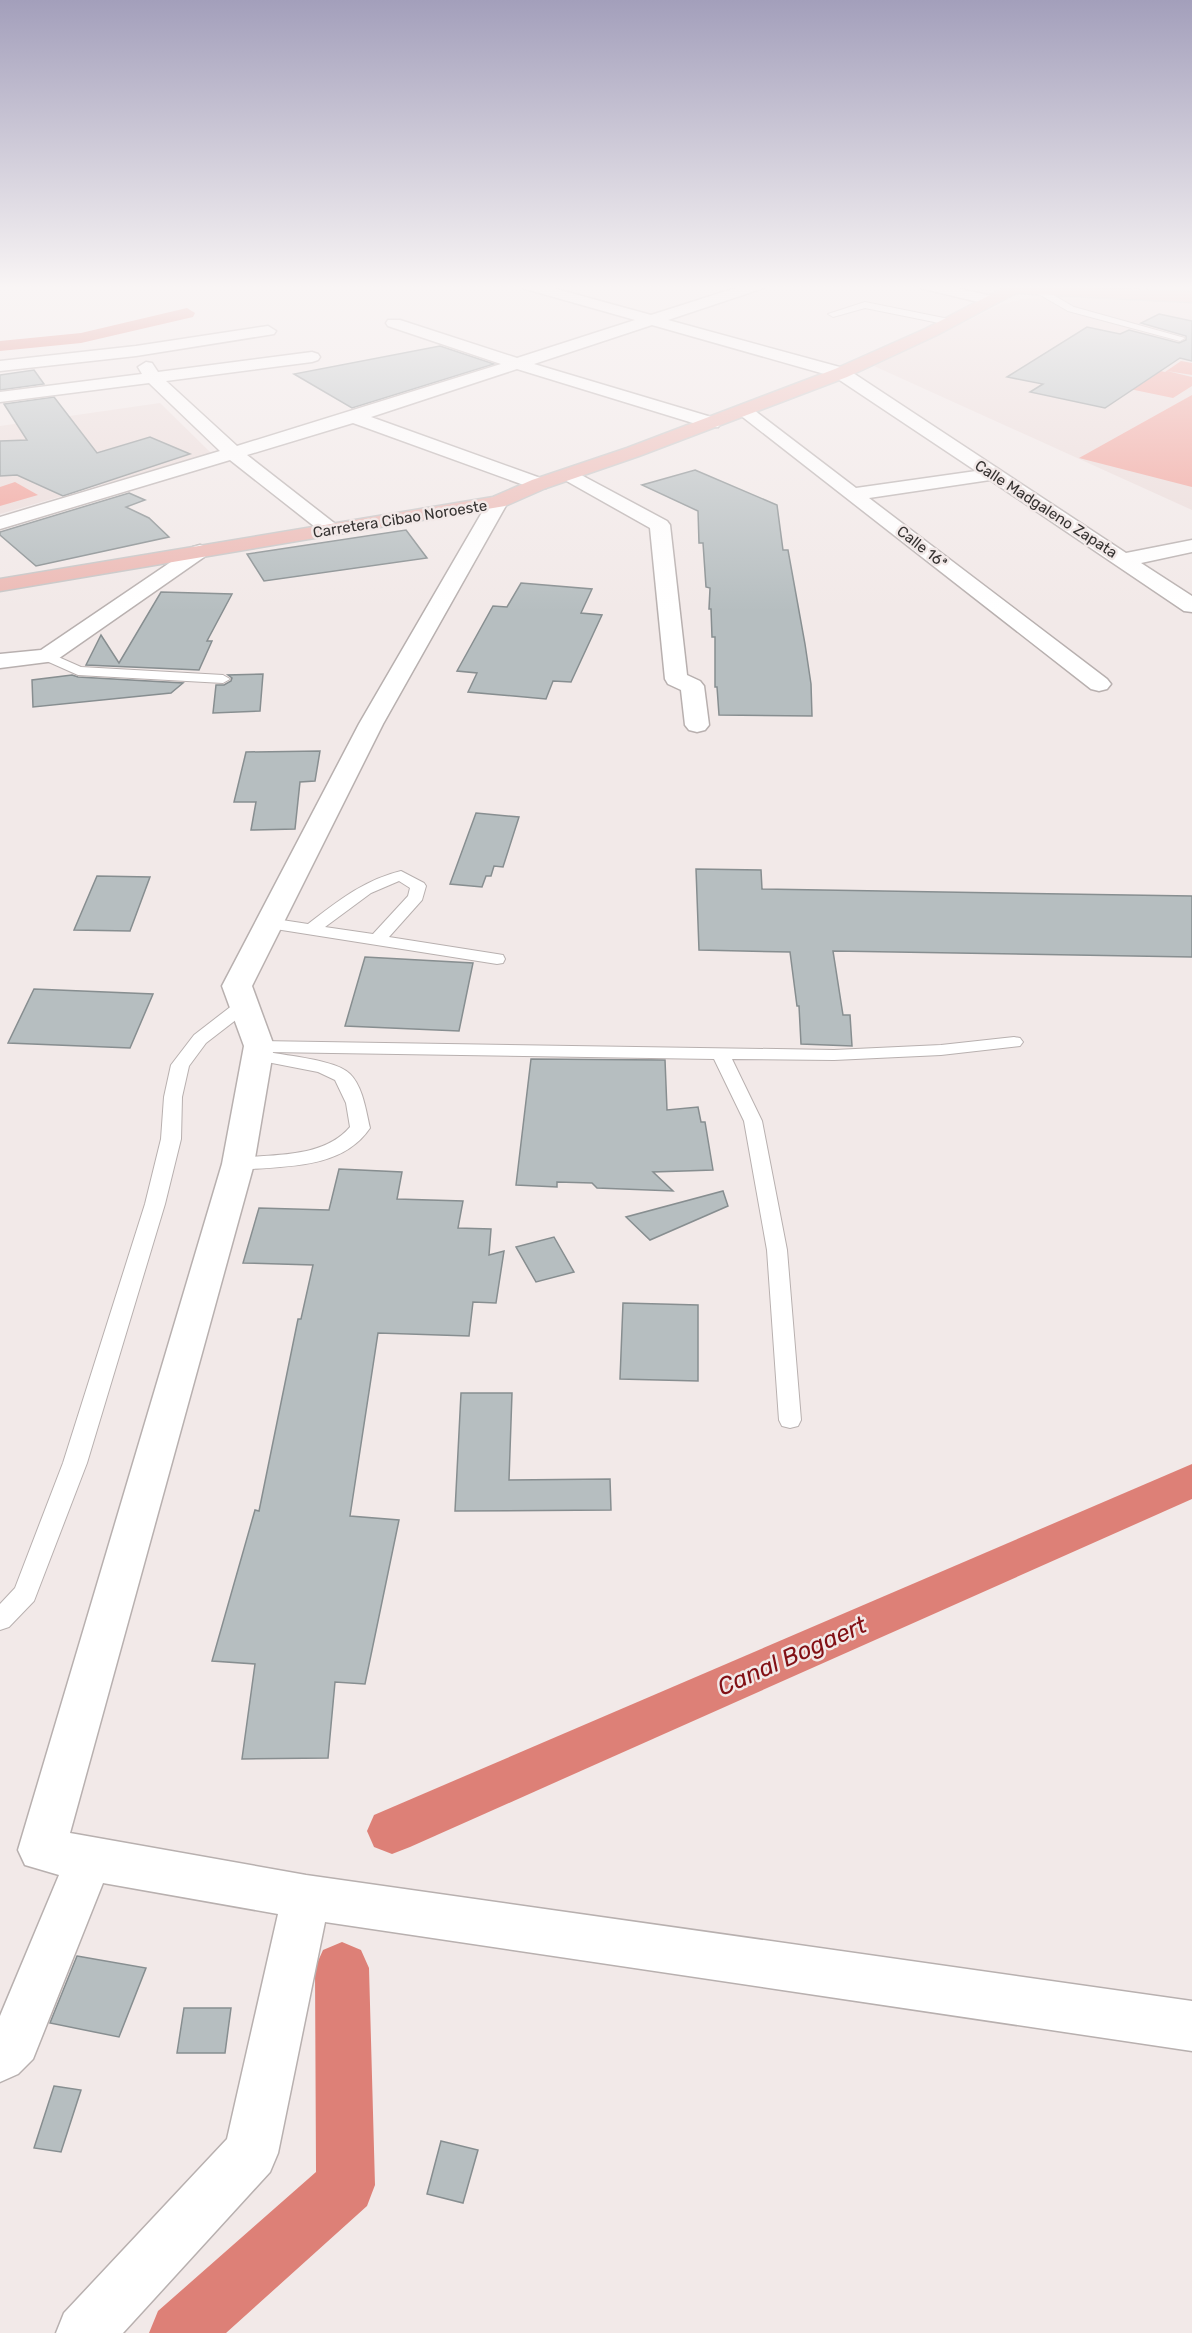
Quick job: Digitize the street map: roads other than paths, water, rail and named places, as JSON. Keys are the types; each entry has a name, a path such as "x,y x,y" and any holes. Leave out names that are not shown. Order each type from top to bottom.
{"main road":[{"name":"Carretera Cibao Noroeste","path":"0,585 498,502 539,484 570,475 788,394"}],"street":[{"path":"0,397 27,394"},
{"path":"170,394 233,453 331,530"},
{"path":"0,523 426,394"},
{"path":"616,394 712,423"},
{"name":"Calle Madgaleno Zapata","path":"872,394 1192,606"},
{"name":"Calle 16ª","path":"744,411 1099,684"},
{"path":"354,417 539,484"},
{"path":"854,494 993,474"},
{"path":"570,475 660,525 676,679 692,686 697,725"},
{"path":"498,502 371,724 237,986 258,1050 238,1164 42,1850 306,1897 1192,2026"},
{"path":"1124,561 1192,546"},
{"path":"0,661 47,656 200,551"},
{"path":"0,2056 15,2041 89,1858"},
{"path":"84,2333 251,2153 306,1897"}],"lane":[{"path":"47,656 78,671 222,679"},
{"path":"312,929 352,898 383,879 401,876 418,886 417,897 378,939"},
{"path":"269,923 497,959"},
{"path":"0,1620 25,1594 75,1463 155,1204 171,1139 173,1097 180,1065 200,1039 244,1005"},
{"path":"258,1050 862,1054 940,1050 1014,1042"},
{"path":"238,1164 317,1156 348,1142 360,1128 356,1104 343,1077 323,1068 258,1050"},
{"path":"720,1053 753,1121 777,1250 790,1420"}],"waterway":[{"name":"Canal Bogaert","path":"392,1831 1192,1481"},
{"path":"180,2333 346,2185 342,1968"}]}
